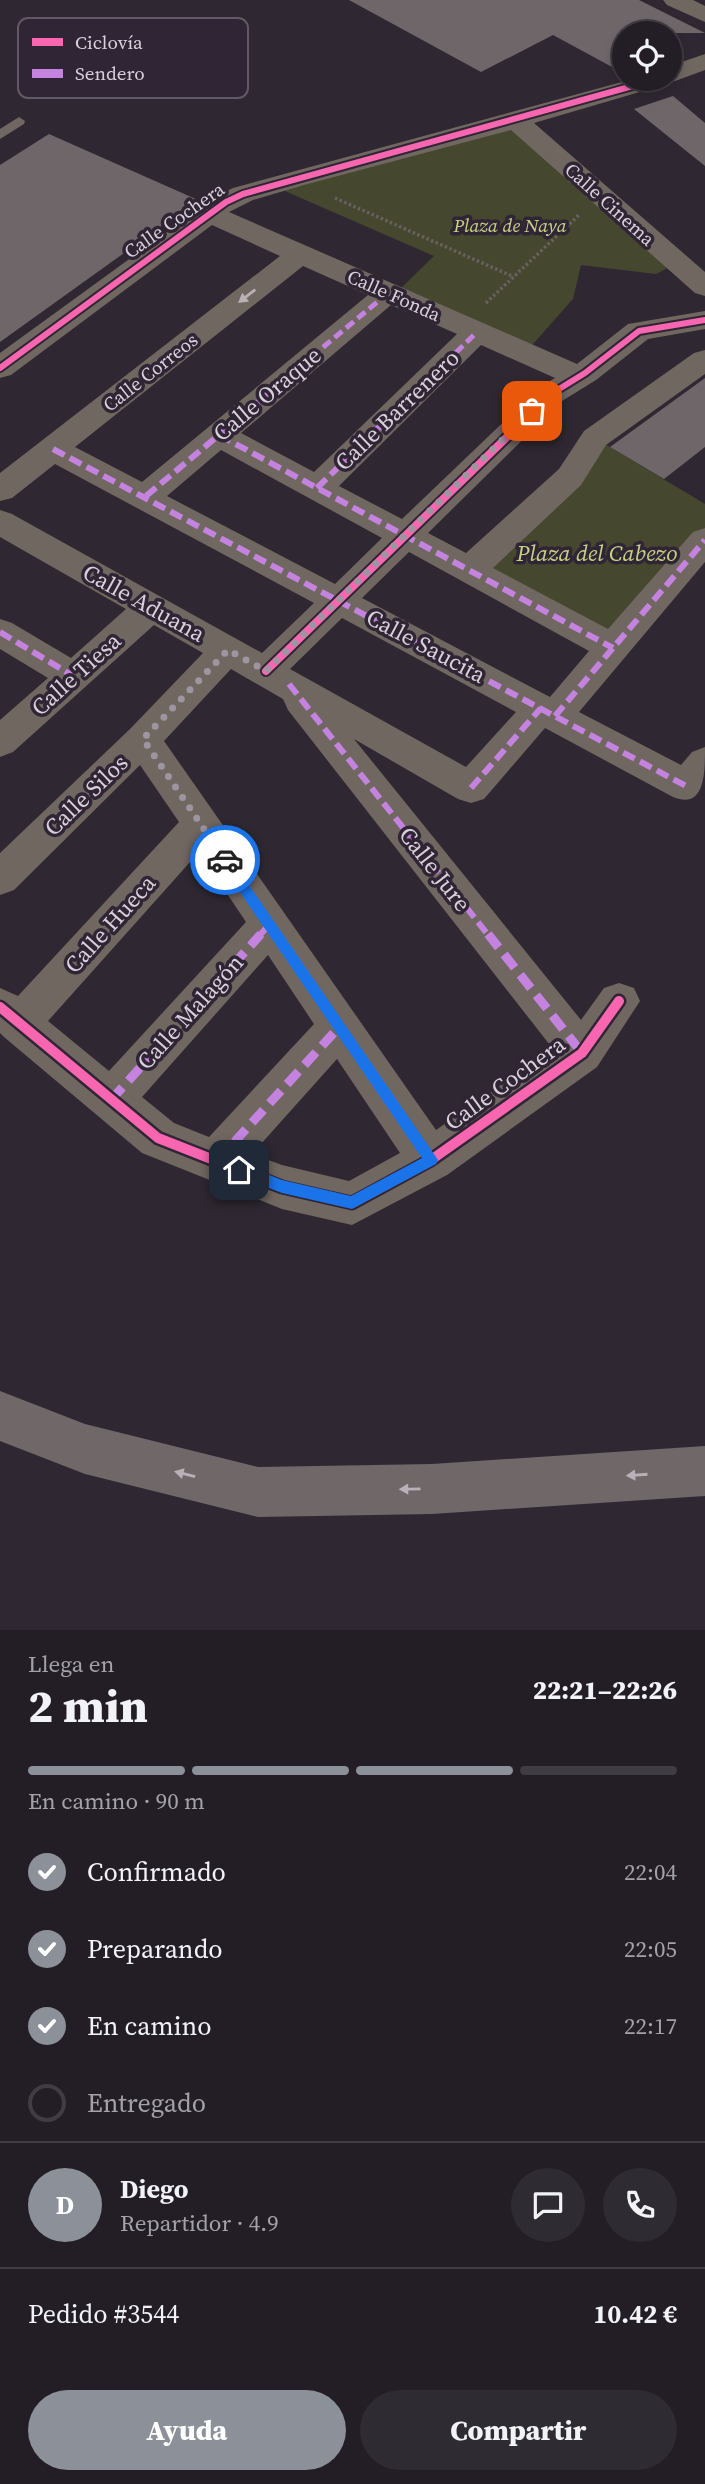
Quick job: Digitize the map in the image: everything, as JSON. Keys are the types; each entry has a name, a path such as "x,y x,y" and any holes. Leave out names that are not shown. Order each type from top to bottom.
{"highway":[{"path":"0,1416 85,1449 258,1492 432,1489 705,1471"}],"street":[{"path":"675,0 705,15"},
{"path":"682,70 705,61"},
{"name":"Calle Cochera","path":"0,368 210,214 243,194 515,120 569,108 621,91"},
{"name":"Calle Cinema","path":"515,120 705,287"},
{"name":"Calle Fonda","path":"210,214 579,377"},
{"name":"Calle Correos","path":"0,491 300,254"},
{"name":"Calle Oraque","path":"146,496 388,293"},
{"path":"277,678 339,600 551,394 579,377 639,331 705,320"},
{"name":"Calle Barrenero","path":"317,488 470,329"},
{"path":"469,570 570,477 595,438 705,360"},
{"path":"219,435 613,648"},
{"name":"Calle Saucita","path":"54,449 548,712 695,774"},
{"name":"Calle Aduana","path":"0,522 471,788 548,712"},
{"path":"548,712 613,648 705,540"},
{"name":"Calle Tiesa","path":"0,743 151,607"},
{"path":"0,632 74,676"},
{"name":"Calle Silos","path":"0,878 143,739 228,650"},
{"name":"Calle Jure","path":"277,678 582,1053"},
{"path":"143,739 432,1160"},
{"name":"Calle Hueca","path":"9,1016 200,824"},
{"name":"Calle Malagón","path":"111,1100 270,925"},
{"name":"Calle Cochera","path":"9,1016 158,1138 282,1186 352,1203 432,1160 582,1053 619,1001"},
{"path":"217,1161 340,1026"}],"lane":[{"path":"0,135 19,121"}],"path":[{"path":"293,179 514,277"},
{"path":"470,329 514,277 600,196"}],"green space":[{"name":"Plaza de Naya","path":"515,120 677,263 656,274 581,265 573,299 525,353 394,295 434,256 271,185"},
{"name":"Plaza del Cabezo","path":"595,438 705,504 705,540 613,648 469,570"}],"building":[{"path":"349,0 639,0 681,21 612,21 612,67 553,35 481,72"},
{"path":"682,22 705,33 682,33"},
{"path":"673,96 705,123 705,166 634,109"},
{"path":"49,134 198,200 0,342 0,165"},
{"path":"705,378 705,447 664,479 610,447"}],"marked path":[{"path":"146,496 388,293"},
{"path":"317,488 477,332"},
{"path":"219,435 613,648"},
{"path":"53,449 686,786"},
{"path":"555,716 705,540"},
{"path":"0,632 73,676"},
{"path":"289,684 582,1053"},
{"path":"471,788 541,708"},
{"path":"111,1100 269,925"},
{"path":"217,1161 340,1026"}],"cycle path":[{"path":"0,368 226,202 243,194 620,91"},
{"path":"266,671 551,394 585,373 639,331 705,320"},
{"path":"0,1007 158,1138 282,1187 352,1203 431,1160 582,1053 619,1001"}],"way so far":[{"path":"225,860 143,739 228,650 266,671 532,411"}],"route":[{"path":"225,860 432,1160 352,1203 282,1186 239,1170"}]}
